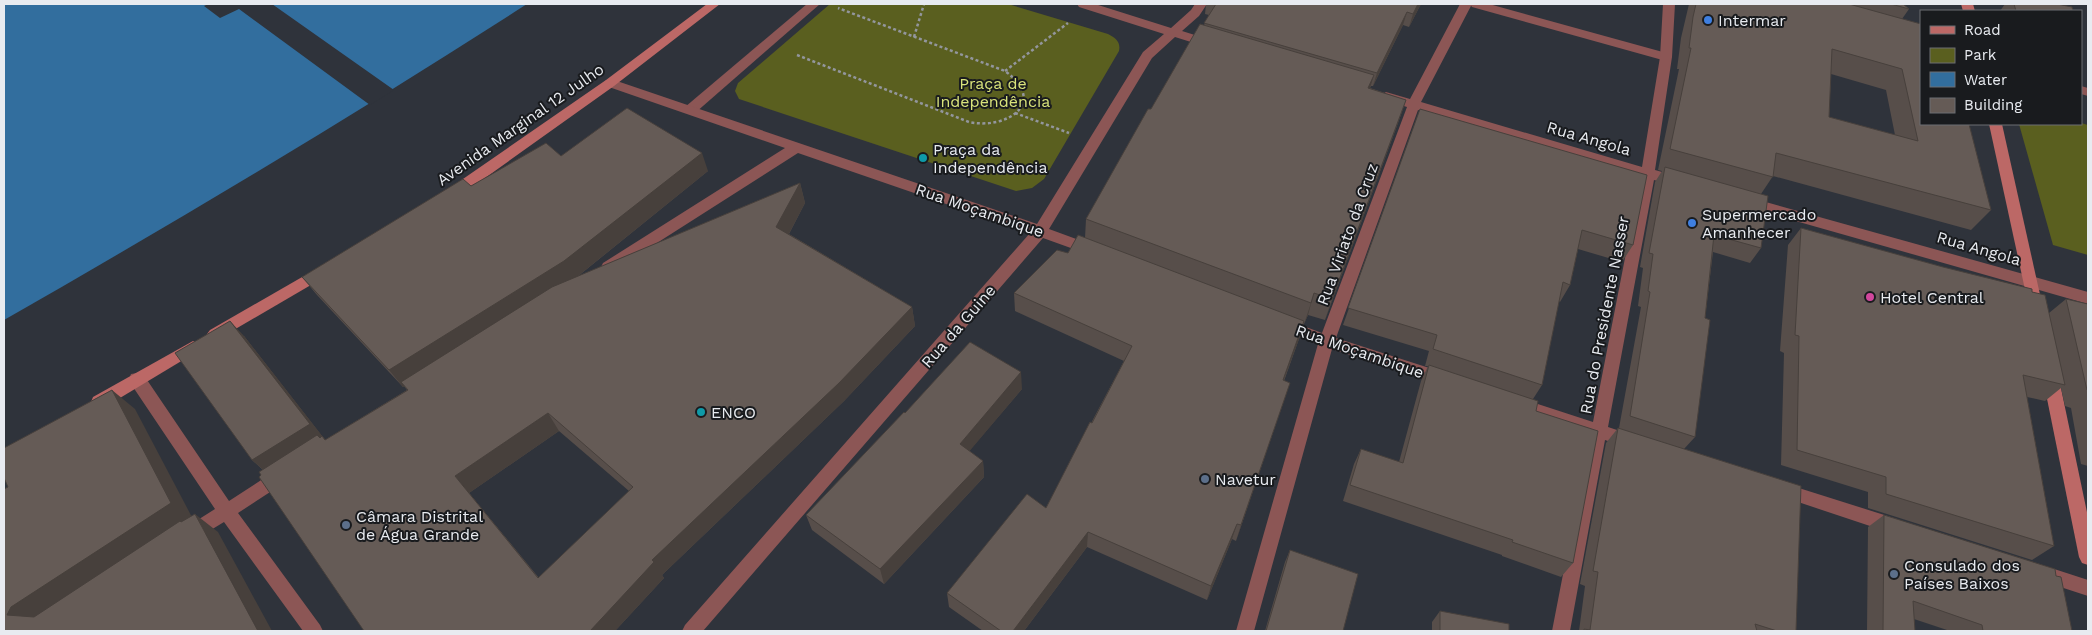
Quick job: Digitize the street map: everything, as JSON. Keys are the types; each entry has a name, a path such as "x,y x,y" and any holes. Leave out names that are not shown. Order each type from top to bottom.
{"main road":[{"name":"Avenida Marginal 12 Julho","path":"441,202 610,83 714,4"},
{"path":"1995,125 2038,319"},
{"path":"87,410 137,379 340,262"},
{"path":"2046,357 2088,557"}],"street":[{"path":"690,110 814,4"},
{"name":"Rua da Guine","path":"691,631 1040,231 1147,55 1195,13 1201,4"},
{"name":"Rua Viriato da Cruz","path":"1245,631 1327,341 1414,104 1466,4"},
{"path":"1476,4 1666,57"},
{"name":"Rua do Presidente Nasser","path":"1561,631 1648,174 1666,57 1669,4"},
{"path":"1086,5 1218,47"},
{"name":"Rua Moçambique","path":"610,83 1040,231 1105,256"},
{"name":"Rua Angola","path":"1376,93 1696,187"},
{"path":"595,275 796,147"},
{"name":"Rua Angola","path":"1734,198 2088,298"},
{"name":"Rua Moçambique","path":"1271,320 1327,341 1459,385"},
{"path":"137,379 226,511 314,631"},
{"path":"1506,400 1647,447"},
{"path":"178,544 294,468"},
{"path":"1769,486 1910,531"},
{"path":"2022,567 2088,588"}],"path":[{"path":"914,37 924,4"},
{"path":"1004,71 1086,5"},
{"path":"768,43 962,121 975,124 990,124 1004,120 1015,113 1022,105 1025,95 1022,85 1015,77 1004,71 835,7"},
{"path":"1015,113 1093,142"}],"green space":[{"name":"Praça de Independência","path":"830,4 1008,4 1108,34 1118,42 1119,51 1044,179 1032,188 1016,191 739,99 735,91 738,83"},
{"path":"2082,123 2088,125 2088,255 2053,245 2019,125 2082,125"}],"water":[{"path":"4,4 527,4 398,86 268,165 4,320"}],"pier":[{"path":"208,4 272,4 394,90 370,105 239,9 220,18 204,6"}],"building":[{"path":"1216,4 1418,4 1413,14 1407,12 1377,73 1204,23"},
{"path":"1696,4 1849,4 1920,24 1920,125 1969,125 1991,210 1776,153 1773,177 1670,149 1691,48 1689,48","holes":["1832,49 1902,69 1918,141 1829,117"]},
{"path":"1891,4 1903,4 1909,9"},
{"path":"2014,4 2057,4 2072,7 2073,10 2016,10"},
{"path":"1200,24 1374,75 1368,88 1406,100 1332,299 1314,293 1311,303 1086,219 1148,109 1151,109"},
{"path":"627,108 702,153 564,261 389,370 302,277 463,179 471,186 546,143 561,156"},
{"path":"1420,109 1647,175 1633,245 1582,230 1570,285 1563,282 1542,385 1433,349 1437,335 1348,308"},
{"path":"1665,167 1768,196 1761,248 1714,235 1705,318 1710,320 1695,437 1630,416 1650,292 1648,291 1653,254 1649,253"},
{"path":"800,183 776,227 912,307 839,383 652,560 654,562 590,631 364,631 259,477 261,475 259,472 317,435 320,438 322,436 325,440 408,390 401,382 552,287","holes":["548,413 633,487 538,578 455,476"]},
{"path":"1801,228 2032,289 2032,292 2045,295 2065,385 2023,375 2054,546 1886,494 1886,477 1797,450 1799,336 1795,335"},
{"path":"1078,235 1304,321 1283,380 1290,383 1241,525 1237,524 1211,586 1088,532 1013,631 1001,631 947,593 1027,494 1046,508 1132,346 1014,293 1057,250 1068,253"},
{"path":"2066,299 2088,304 2088,390 2087,390"},
{"path":"230,321 310,424 252,460 175,353"},
{"path":"970,342 1021,372 960,444 983,461 880,569 806,515 905,413"},
{"path":"1429,365 1538,401 1536,411 1598,431 1573,563 1512,542 1513,540 1350,485 1361,449 1403,463"},
{"path":"112,390 171,503 11,607 7,615 34,617 180,521 195,514 258,631 4,631 4,489 8,487 4,478 4,448"},
{"path":"1618,428 1801,486 1796,631 1777,631 1755,624 1757,631 1584,631 1584,629 1590,630 1598,572 1593,571"},
{"path":"1884,515 2055,569 2056,576 2061,577 2072,631 1983,631 1982,625 1913,601 1915,631 1883,631"},
{"path":"1290,550 1358,574 1343,631 1266,631"},
{"path":"1440,611 1509,624 1509,631 1440,631"}],"place":[{"name":"Intermar","path":"1708,20"},
{"name":"Praça da Independência","path":"923,158"},
{"name":"Supermercado Amanhecer","path":"1692,223"},
{"name":"Hotel Central","path":"1870,297"},
{"name":"ENCO","path":"701,412"},
{"name":"Navetur","path":"1205,479"},
{"name":"Câmara Distrital de Água Grande","path":"346,525"},
{"name":"Consulado dos Países Baixos","path":"1894,574"}]}
